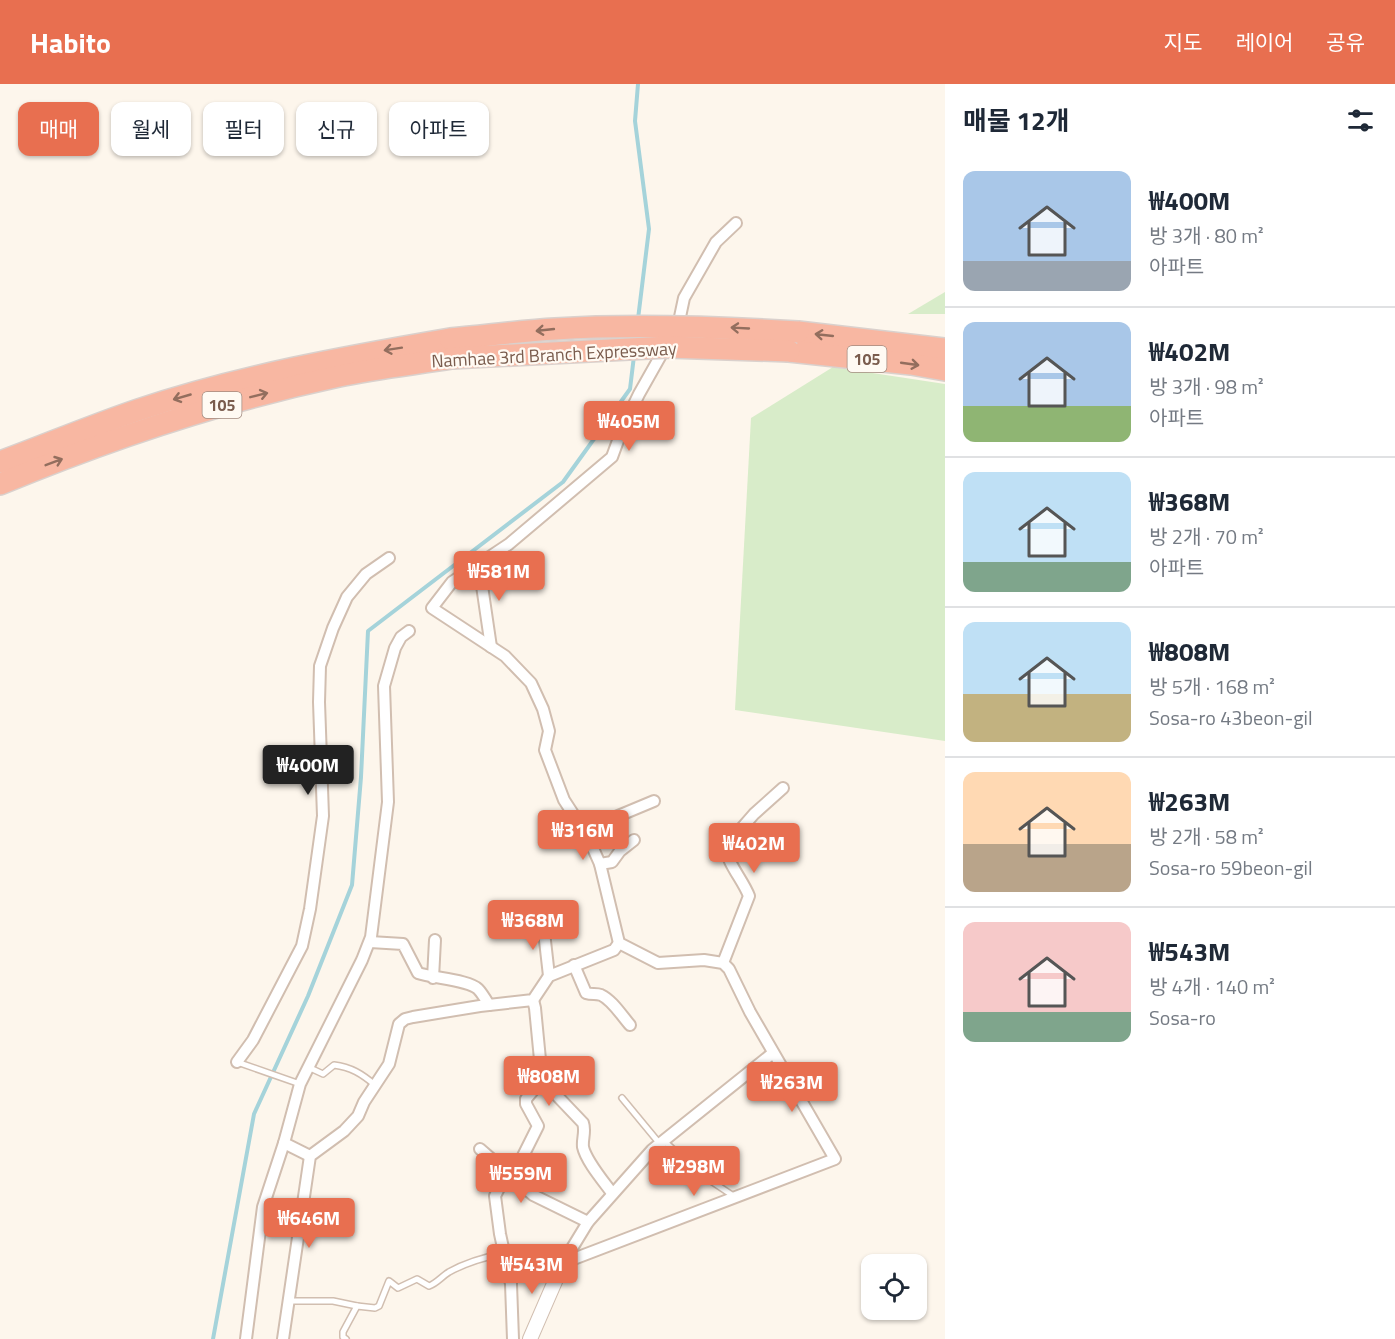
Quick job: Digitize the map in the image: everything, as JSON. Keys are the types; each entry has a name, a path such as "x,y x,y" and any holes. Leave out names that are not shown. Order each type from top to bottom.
{"highway":[{"name":"Namhae 3rd Branch Expressway","path":"0,484 163,422 254,396 451,349 555,329 718,327 798,332 945,349"},
{"name":"Namhae 3rd Branch Expressway","path":"0,462 137,411 218,387 342,357 451,349 668,347 789,351 945,369"}],"street":[{"path":"612,1193 583,1148 585,1128 582,1123 542,1080 533,1000 549,976 614,950 619,943 600,864 588,837 564,800 545,750 549,731 543,709 531,683 505,656 432,608 452,582 509,544 612,457 639,394 661,355 675,339 684,298 717,242 736,223"},
{"path":"237,1062 253,1040 302,946 306,928 323,816 320,666 347,597 366,574 389,558"},
{"path":"476,566 481,579 491,647"},
{"path":"246,1339 263,1207 300,1084 370,942 388,802 384,686 395,648 401,637 409,631"},
{"path":"723,963 749,896 738,872 727,857 726,846 754,814 783,788"},
{"path":"588,837 606,821 654,801"},
{"path":"600,864 612,862 620,851 634,840"},
{"path":"543,923 549,976"},
{"path":"433,978 435,940"},
{"path":"370,942 403,944 418,973 433,978 465,982 477,988 489,1005"},
{"path":"563,1263 835,1159 750,1012 729,969 723,963 704,960 658,963 619,943"},
{"path":"574,965 586,993 604,997 630,1025"},
{"path":"283,1339 310,1156 345,1131 358,1116 389,1064 399,1024 405,1019 533,1000"},
{"path":"530,1339 563,1263 588,1222 612,1193 662,1142 773,1053"},
{"path":"513,1339 511,1284 500,1234 495,1196 506,1174 519,1164 538,1126 526,1104 526,1099 542,1080"},
{"path":"284,1143 310,1156"},
{"path":"480,1149 532,1195 588,1222"}],"lane":[{"path":"237,1062 300,1084"},
{"path":"308,1067 323,1074 334,1065 347,1066 375,1085"},
{"path":"622,1098 662,1142 699,1173 735,1197"},
{"path":"288,1301 333,1301 375,1308 379,1306 389,1281 398,1288 417,1279 429,1286 437,1283 448,1273 476,1259 505,1253"},
{"path":"346,1339 343,1332 357,1306"}],"green space":[{"path":"945,292 945,314 908,314"},
{"path":"833,367 945,384 945,741 735,710 751,418"}],"waterway":[{"path":"638,84 635,121 649,229 638,319"},
{"path":"213,1339 254,1114 308,996 352,885 361,777 368,631 563,482 630,389 634,356"}]}
